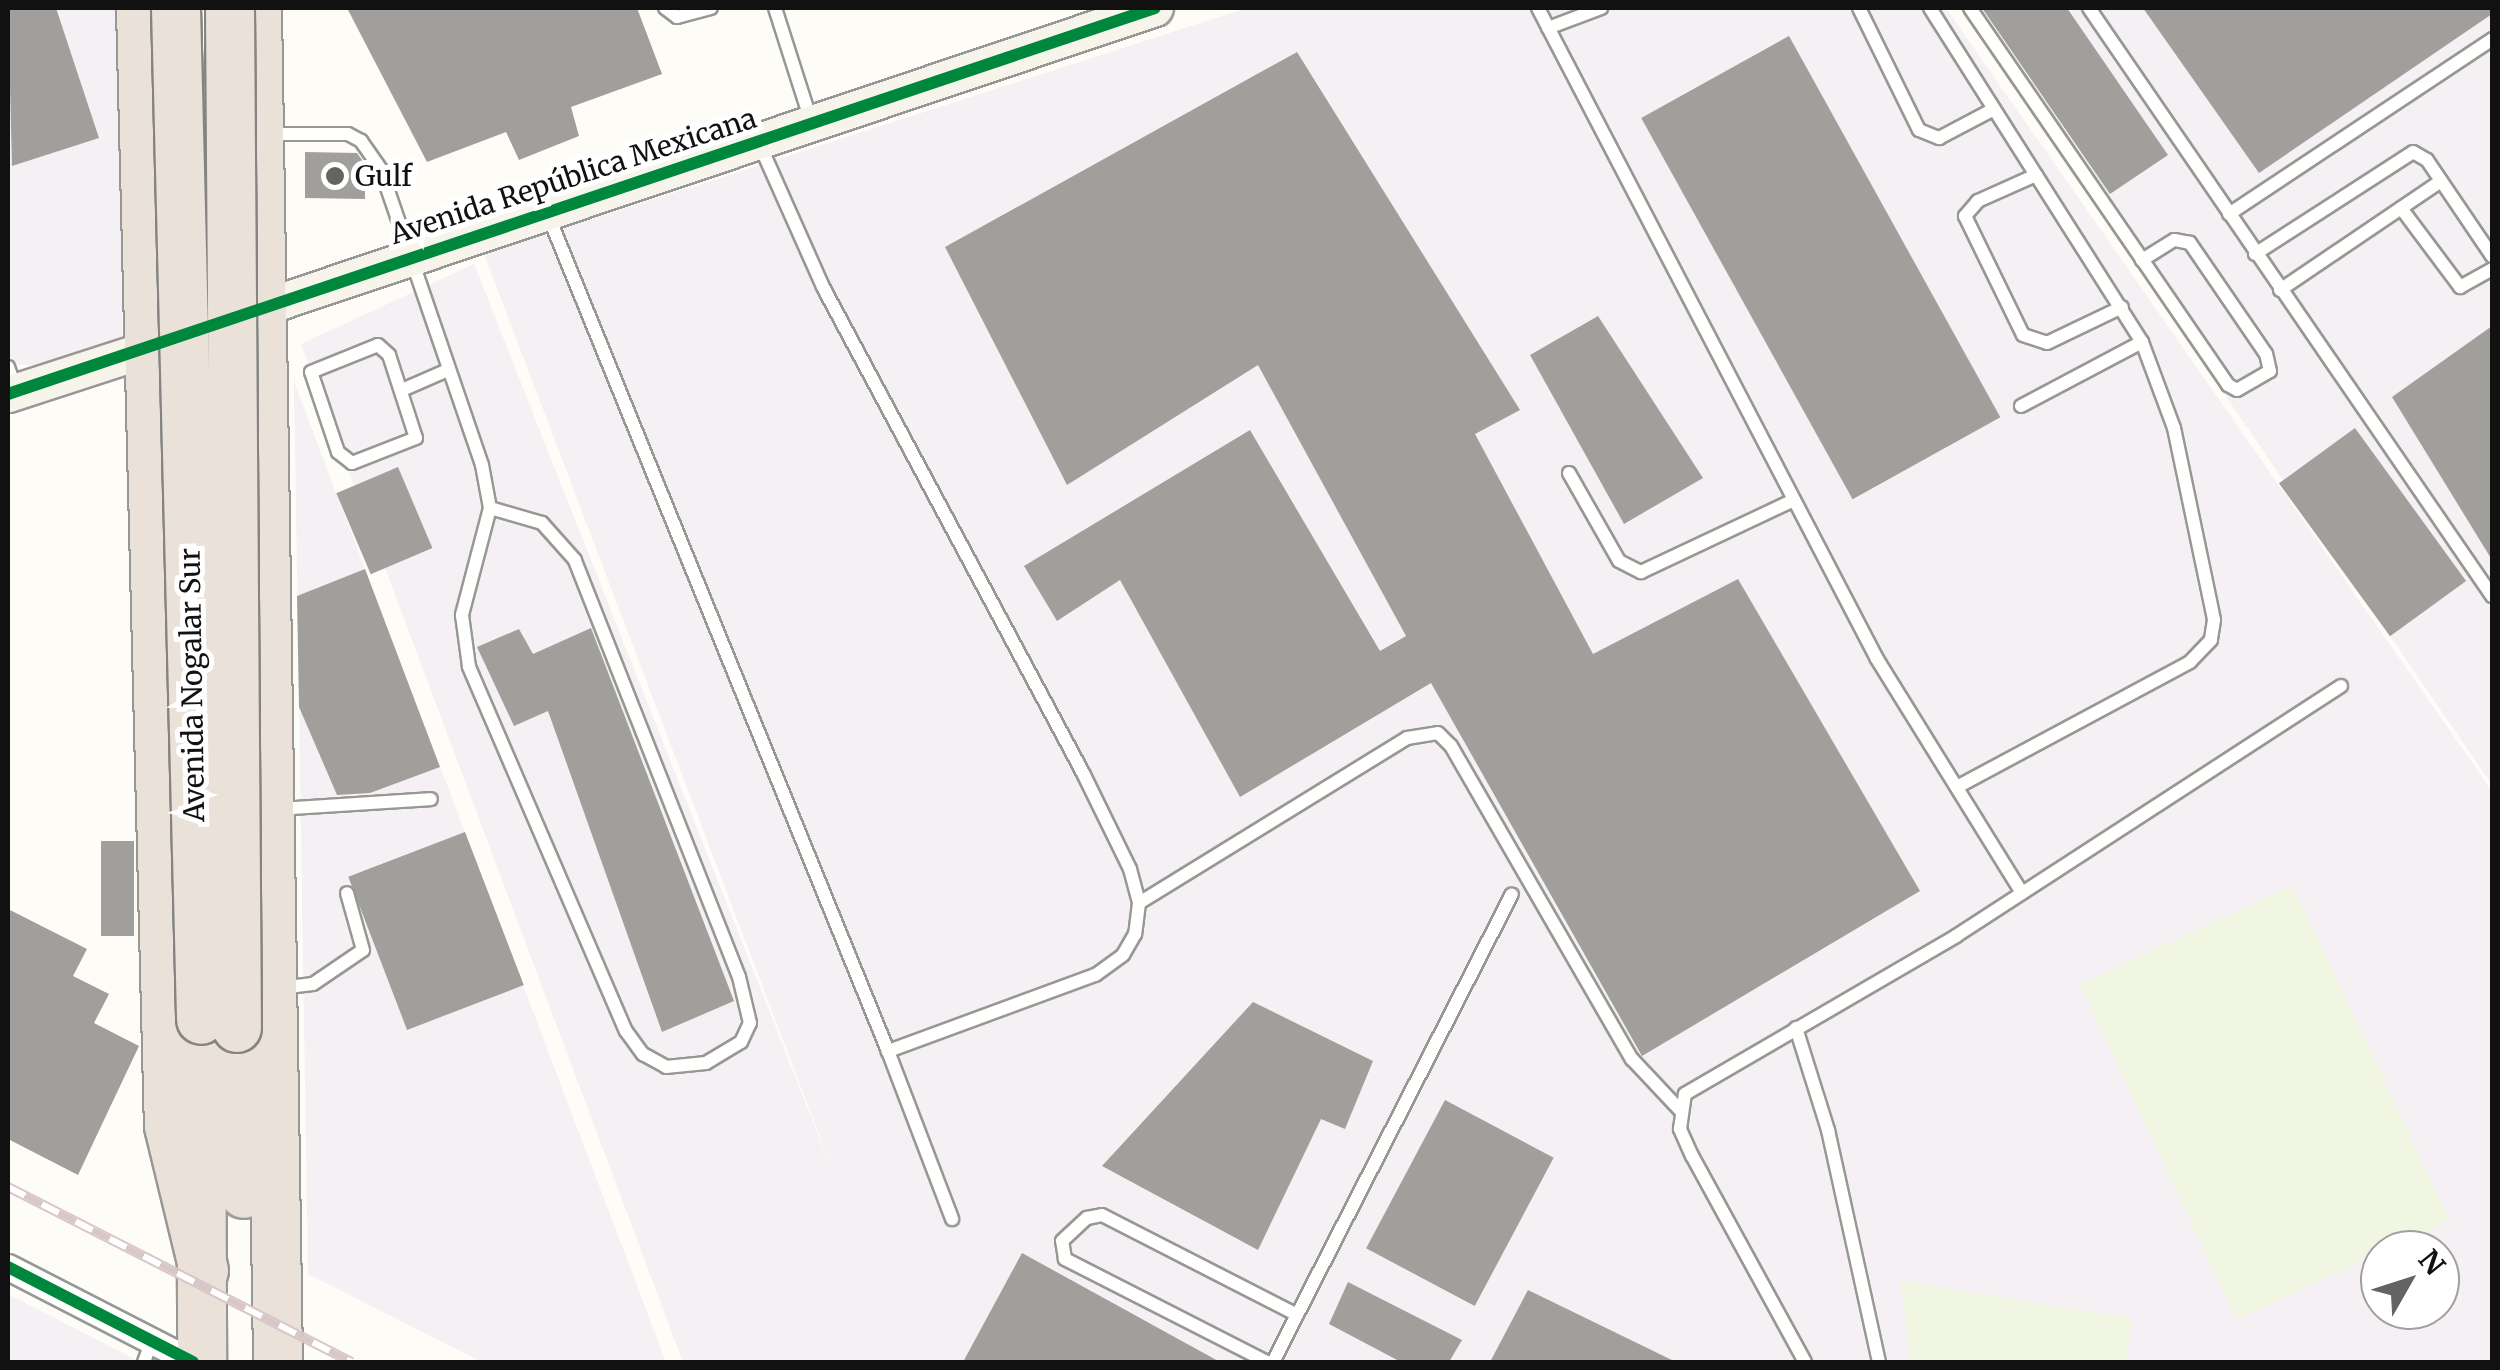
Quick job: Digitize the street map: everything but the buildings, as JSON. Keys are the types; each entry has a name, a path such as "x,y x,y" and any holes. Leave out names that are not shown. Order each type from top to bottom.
{"highway":[{"path":"142,8 149,349 158,527 170,1126 204,1271"},
{"name":"Avenida Nogalar Sur","path":"176,8 219,1024 250,1362"},
{"name":"Avenida Nogalar Sur","path":"202,1362 219,1024 230,8"},
{"path":"258,8 258,308 268,423 278,1362"},
{"path":"143,100 181,138 230,144 257,134"},
{"path":"147,218 198,283 258,308"},
{"path":"149,349 225,374 268,423"},
{"path":"158,527 185,502 214,496 241,507 267,540"}],"street":[{"name":"Avenida República Mexicana","path":"11,384 149,349 408,257 1155,8"},
{"path":"8,1268 147,1352 193,1362"}],"lane":[{"path":"665,8 677,18 711,8"},
{"path":"776,8 812,123"},
{"path":"1538,8 1878,660 2022,893"},
{"path":"1548,28 1600,8"},
{"path":"1859,8 1920,130 1939,138 1994,109"},
{"path":"1930,8 2142,342 2191,495 2214,620 2210,640 2190,662 1956,787"},
{"path":"1970,8 2142,260 2228,385 2238,390 2270,371 2266,354 2190,243 2174,240 2142,260"},
{"path":"2089,8 2492,596"},
{"path":"2229,214 2492,39"},
{"path":"257,134 332,132 361,141 381,170 490,508 462,614 469,667 626,1032 644,1054 666,1067 706,1063 730,1052 750,1023 732,959 575,560 542,523 490,508"},
{"path":"758,141 823,286 1083,773 1130,869 1139,903 1135,934 1123,954 1095,975 888,1051"},
{"path":"2256,254 2412,152 2442,180 2492,256"},
{"path":"2036,175 1978,201 1965,216 2023,335 2047,342 2122,307"},
{"path":"2280,290 2442,180"},
{"path":"2401,208 2460,287 2492,269"},
{"path":"547,212 888,1051 952,1219"},
{"path":"2021,406 2142,342"},
{"path":"378,345 402,390 416,438 352,463 338,452 310,378 318,365 378,345"},
{"path":"402,390 448,370"},
{"path":"1568,473 1620,561 1641,572 1794,500"},
{"path":"1679,1108 1697,1081 1796,1028 2022,893 2341,686"},
{"path":"1139,903 1407,738 1438,733 1451,746 1632,1058 1679,1108 1692,1156 1805,1362"},
{"path":"271,808 300,812 431,800"},
{"path":"273,988 314,984 363,950 347,893"},
{"path":"1296,1315 1102,1215 1087,1218 1062,1242 1065,1258 1270,1362 1296,1315 1512,894"},
{"path":"1796,1028 1828,1130 1879,1362"}],"shaded area":[{"path":"8,8 122,8 122,365 8,365"},
{"path":"1247,8 1946,8 2492,791 2492,1362 683,1362 301,344 474,264 842,1195 484,254"},
{"path":"1960,8 2492,8 2492,785"},
{"path":"294,382 666,1362 482,1362 308,1274"},
{"path":"8,1294 140,1362 8,1362"}],"green space":[{"path":"2293,885 2449,1220 2429,1230 2360,1230 2360,1262 2236,1320 2080,984"},
{"path":"1901,1281 2132,1318 2126,1362 1910,1362"}],"railway":[{"path":"8,1187 352,1362"}],"cycle path":[{"path":"8,394 1155,8"},
{"path":"8,1267 193,1362"}],"place":[{"name":"Gulf","path":"335,176"}]}
